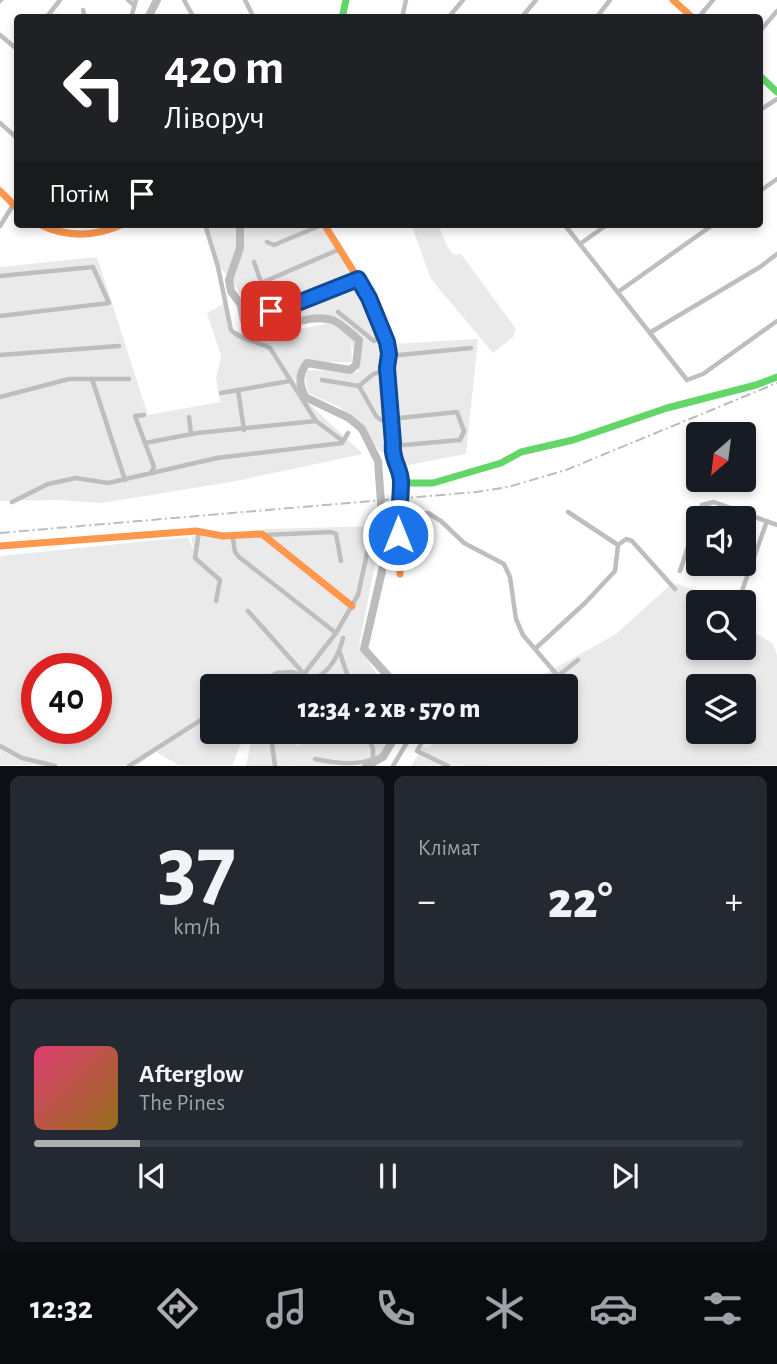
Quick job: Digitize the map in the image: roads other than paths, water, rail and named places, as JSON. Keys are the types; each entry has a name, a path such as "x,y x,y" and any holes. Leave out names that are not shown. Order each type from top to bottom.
{"street":[{"path":"49,14 60,0"},
{"path":"128,0 135,3"},
{"path":"451,14 463,0"},
{"path":"524,14 536,0"},
{"path":"599,14 611,0"},
{"path":"673,0 690,14"},
{"path":"699,14 713,0"},
{"path":"83,10 84,14"},
{"path":"763,27 777,11"},
{"path":"0,35 14,47"},
{"path":"763,79 777,92"},
{"path":"0,123 14,135"},
{"path":"0,191 14,206"},
{"path":"0,226 14,208"},
{"path":"47,228 78,235 105,232 114,228"},
{"path":"206,228 218,267 231,330 270,348 316,421 343,441"},
{"path":"267,242 274,245 314,228"},
{"path":"327,228 369,298 384,335 389,356 387,368 393,461 401,481 398,516 400,574"},
{"path":"567,228 687,380 703,374 777,321"},
{"path":"580,244 602,228"},
{"path":"618,292 708,228"},
{"path":"261,283 340,249"},
{"path":"651,332 761,267 777,254"},
{"path":"254,262 271,311 275,312 358,279"},
{"path":"0,276 93,267 109,303 0,316"},
{"path":"338,312 374,341 384,335"},
{"path":"0,355 119,346"},
{"path":"389,356 471,348"},
{"path":"322,380 359,386 372,375 387,368"},
{"path":"401,481 433,483 501,463 521,452 546,448 608,430 667,408 777,377"},
{"path":"0,397 69,379 129,379"},
{"path":"92,379 125,480"},
{"path":"221,393 290,381"},
{"path":"359,386 380,420 457,412 464,431 460,440 393,446"},
{"path":"238,390 244,430"},
{"path":"144,415 135,416 154,467 151,474"},
{"path":"188,417 191,434"},
{"path":"145,443 191,434 316,421"},
{"path":"343,441 348,433"},
{"path":"12,502 48,484 76,478 108,482 125,480 217,457 343,441"},
{"path":"680,571 702,505 714,502 777,525"},
{"path":"568,512 618,545"},
{"path":"398,516 428,513 464,542 505,564 510,577 516,619 523,635 556,674"},
{"path":"742,590 767,521"},
{"path":"199,531 195,558 220,580 215,601"},
{"path":"0,546 199,531 230,536 331,532 336,534 341,561"},
{"path":"265,534 352,606"},
{"path":"230,536 239,557 336,633"},
{"path":"536,648 615,571 618,545 626,539 632,541 675,589"},
{"path":"304,674 336,633 358,595 369,549"},
{"path":"248,611 304,674"},
{"path":"323,674 339,652 343,638"},
{"path":"339,652 347,674"},
{"path":"560,674 578,660"},
{"path":"275,674 304,674"},
{"path":"129,765 200,721"},
{"path":"272,744 275,765"},
{"path":"315,759 340,765 360,765 373,759 372,744"},
{"path":"393,765 406,744"},
{"path":"420,744 417,751 448,765"},
{"path":"0,746 30,765"},
{"path":"22,758 55,765"}],"waterway":[{"path":"150,14 157,0"},
{"path":"240,228 240,248 229,280 231,291 241,305 244,321 250,330 270,329 302,320 323,318 339,324 359,340 356,365 350,370 307,363 302,371 301,383 305,397 349,418 362,429 378,461 385,558 364,649 386,674"},
{"path":"366,766 383,757 391,744"}],"railway":[{"path":"0,533 508,487 566,470 777,383"}]}
